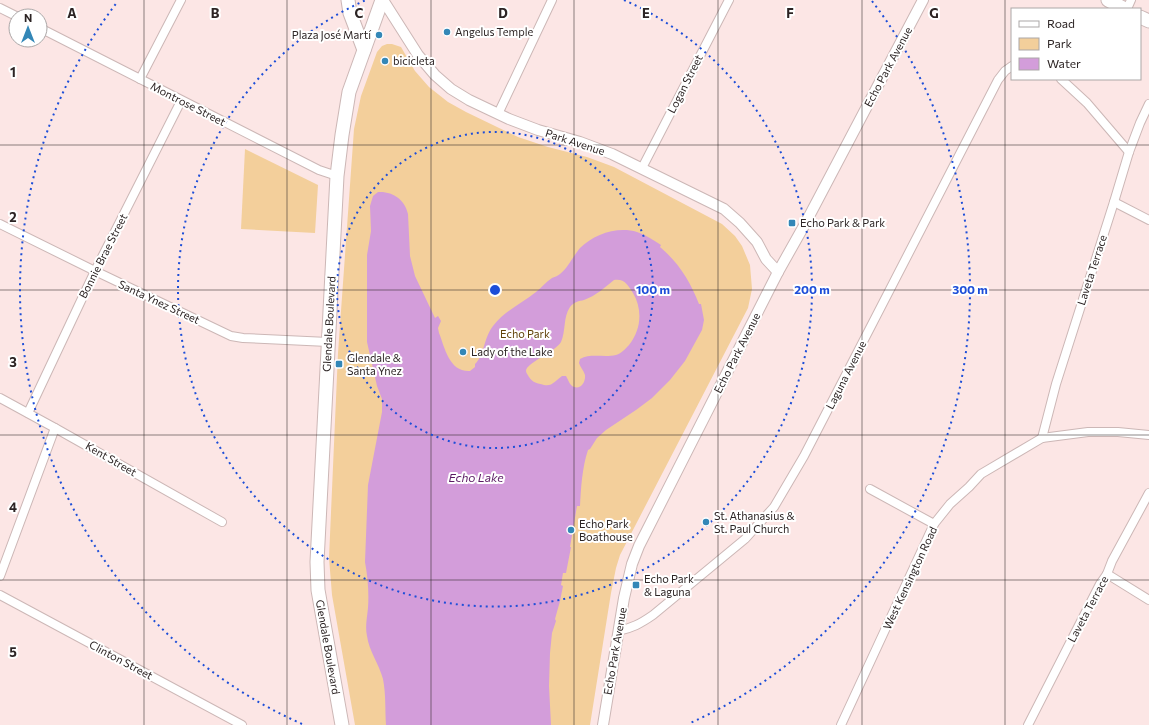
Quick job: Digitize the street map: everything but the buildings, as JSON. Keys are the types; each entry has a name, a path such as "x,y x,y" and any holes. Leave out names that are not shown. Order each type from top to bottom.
{"main road":[{"path":"348,0 350,13 364,50"},
{"name":"Glendale Boulevard","path":"342,725 318,590 317,562 337,176 349,92 382,0"},
{"path":"1108,0 1124,8"}],"street":[{"path":"140,79 181,0"},
{"name":"Park Avenue","path":"382,0 418,55 435,75 451,89 469,100 498,114 538,130 586,144 612,154 724,209 740,223 757,242 766,259 778,272"},
{"path":"498,114 552,0"},
{"name":"Logan Street","path":"642,168 729,0"},
{"name":"Echo Park Avenue","path":"602,725 627,580 639,546 778,272 805,224 923,0"},
{"name":"Montrose Street","path":"48,32 319,170 337,176"},
{"name":"Laguna Avenue","path":"618,631 640,624 653,615 745,539 774,507 804,456 998,80 1005,71 1011,67"},
{"path":"1062,80 1087,103 1129,152"},
{"name":"Bonnie Brae Street","path":"28,413 95,271 182,101"},
{"name":"Laveta Terrace","path":"1042,438 1056,384 1129,152 1149,104"},
{"path":"1114,202 1149,220"},
{"name":"Santa Ynez Street","path":"0,224 231,336 243,338 328,342"},
{"name":"Kent Street","path":"0,398 222,522"},
{"path":"0,576 55,428"},
{"name":"West Kensington Road","path":"841,725 934,524 950,504 969,488 981,474 1042,438 1088,432 1118,432 1149,435"},
{"path":"870,489 934,524"},
{"name":"Laveta Terrace","path":"1028,725 1100,584 1107,574 1112,561 1149,493"},
{"path":"1107,574 1149,600"},
{"name":"Clinton Street","path":"0,595 242,725"}],"green space":[{"name":"Echo Park","path":"387,44 401,47 415,71 429,87 448,102 466,112 518,137 548,147 587,157 614,167 722,224 735,236 742,246 750,265 752,289 748,308 620,555 611,593 590,725 355,725 332,595 329,558 338,353 354,129 361,96 377,52 382,46"},
{"path":"245,149 318,185 315,233 241,229"}],"water":[{"name":"Echo Lake","path":"378,192 389,193 398,197 404,205 408,214 410,256 415,276 435,318 438,316 441,321 438,328 439,333 449,358 457,368 463,370 470,371 475,367 490,330 502,316 536,292 552,278 563,272 580,248 586,243 607,232 630,230 646,236 661,245 660,247 673,259 683,273 699,304 701,304 704,320 702,330 685,361 670,380 652,398 606,430 597,438 588,450 581,485 580,506 577,506 566,573 563,573 561,585 563,586 552,633 549,686 551,725 386,725 383,679 368,642 366,629 368,580 365,562 368,485 382,412 382,399 377,386 367,342 367,255 371,231 370,206 373,196","holes":["614,280 623,281 627,285 633,293 638,306 638,326 629,345 622,352 616,355 589,356 580,359 579,363 585,378 583,384 577,388 571,385 566,376 562,376 549,385 537,383 532,380 526,372 527,368 535,361 553,350 561,342 564,333 566,315 570,307 578,301 593,296"]}],"place":[{"name":"Angelus Temple","path":"447,32"},
{"name":"Plaza José Martí","path":"379,35"},
{"name":"bicicleta","path":"385,61"},
{"name":"Echo Park & Park","path":"792,223"},
{"name":"Lady of the Lake","path":"463,352"},
{"name":"Glendale & Santa Ynez","path":"339,364"},
{"name":"St. Athanasius & St. Paul Church","path":"706,522"},
{"name":"Echo Park Boathouse","path":"571,530"},
{"name":"Echo Park & Laguna","path":"636,585"}]}
